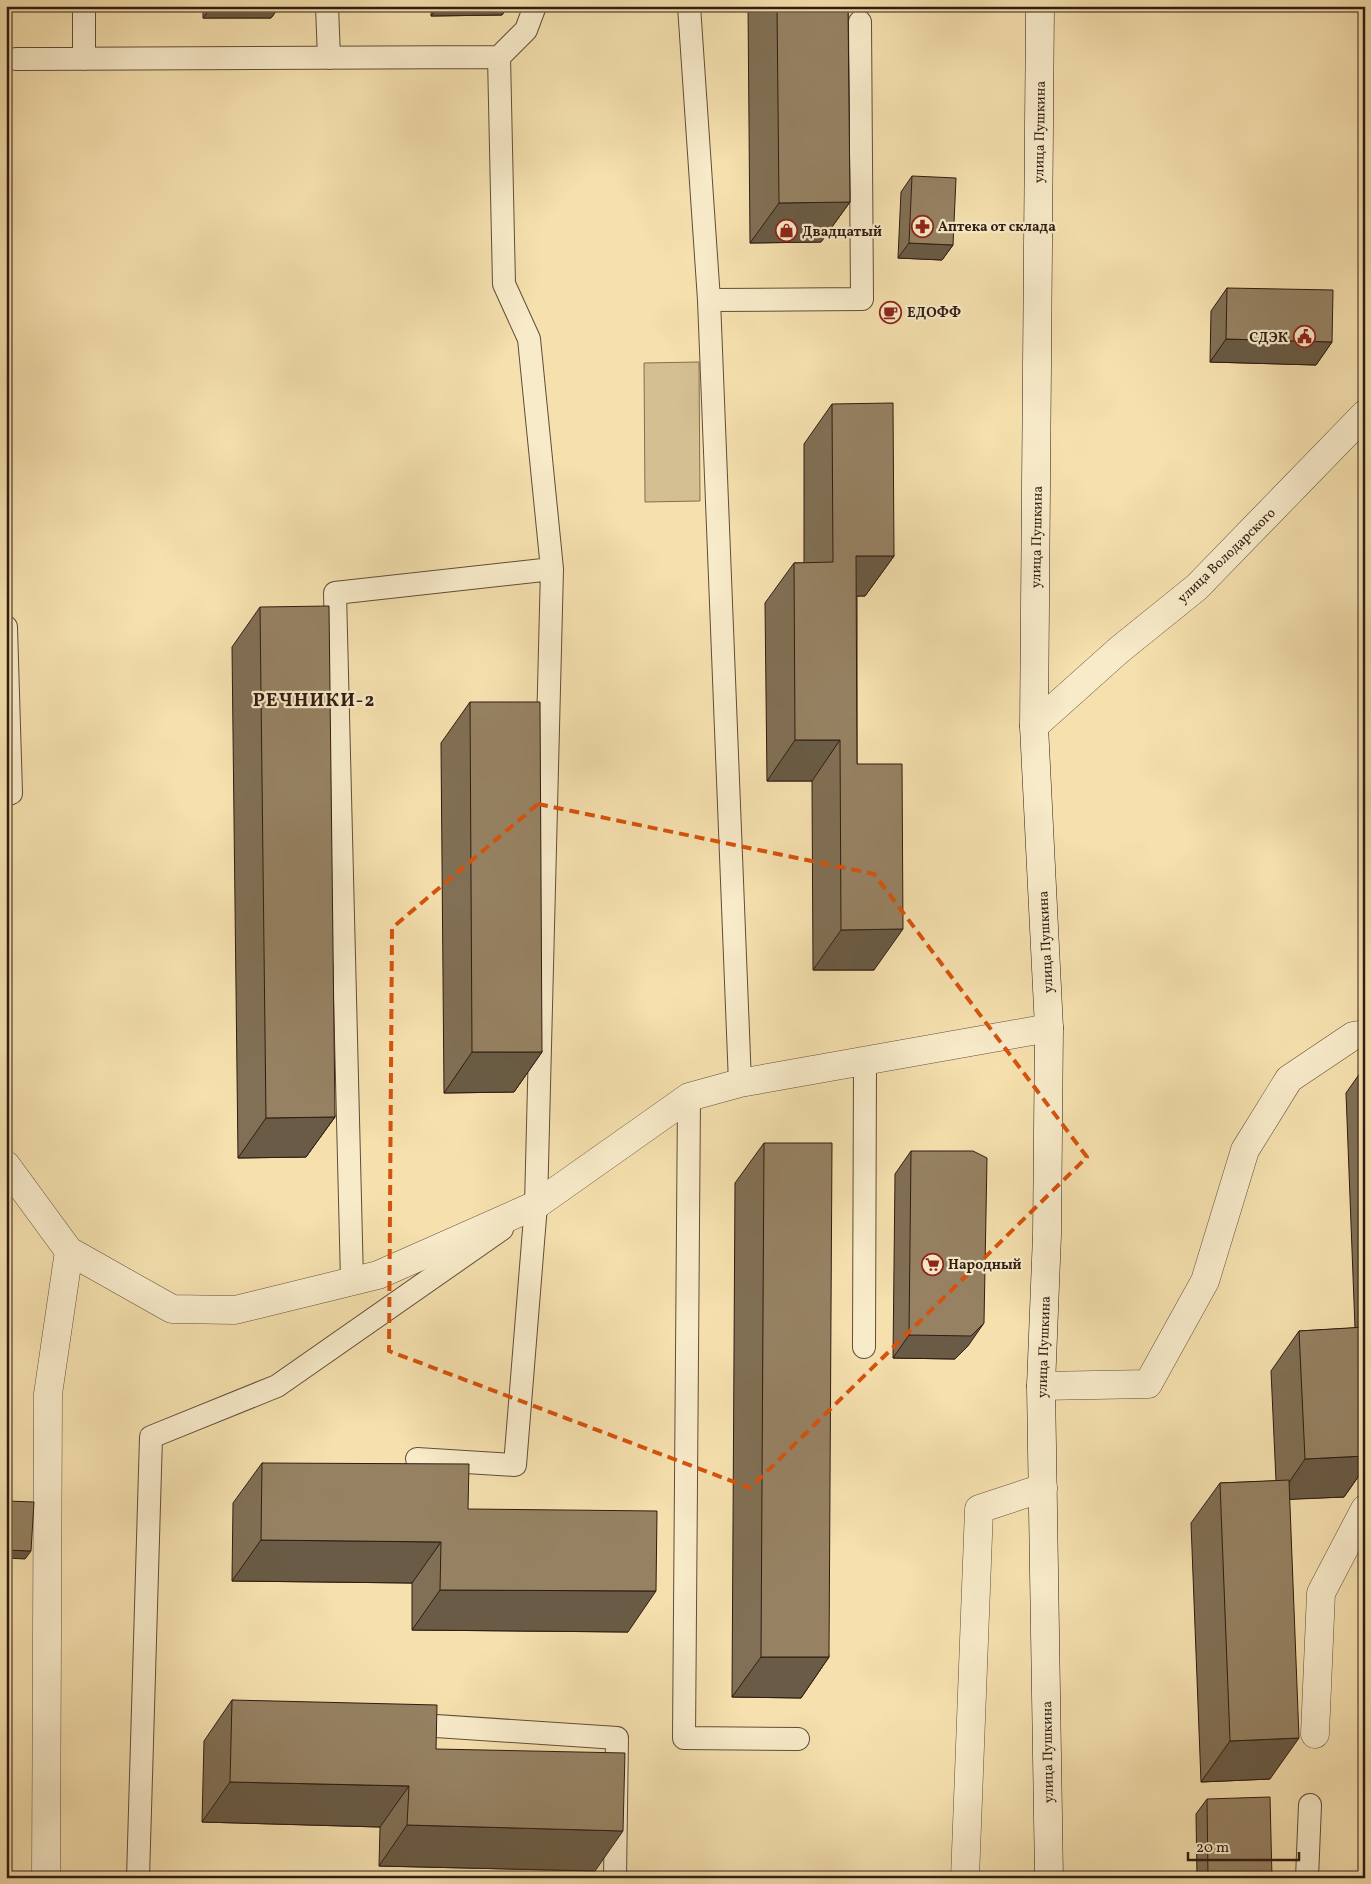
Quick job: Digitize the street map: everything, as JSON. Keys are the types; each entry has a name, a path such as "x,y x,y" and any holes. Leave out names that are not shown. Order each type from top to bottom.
{"street":[{"name":"улица Пушкина","path":"1040,6 1034,726 1049,1028 1047,1236 1041,1386 1049,1878"},
{"name":"улица Володарского","path":"1034,726 1119,650 1197,587 1365,414"},
{"path":"6,1166 69,1251 172,1309 235,1310 378,1275 536,1205 689,1097 740,1083 1049,1028"},
{"path":"1041,1386 1148,1384 1205,1281 1245,1150 1269,1111 1289,1079 1353,1036 1365,1034"},
{"path":"46,1878 48,1394 69,1251"},
{"path":"965,1878 979,1509 1042,1488"},
{"path":"1315,1734 1321,1593 1365,1509"}],"lane":[{"path":"84,6 84,59"},
{"path":"327,6 328,58"},
{"path":"10,62 84,59 499,57 526,30 535,6"},
{"path":"689,6 709,300 740,1083"},
{"path":"709,300 862,298 860,22"},
{"path":"417,1460 515,1465 536,1205 552,569 529,339 504,284 499,57"},
{"path":"352,1281 335,593 552,569"},
{"path":"6,627 11,793 6,795"},
{"path":"864,1347 865,1061"},
{"path":"689,1097 684,1738 798,1739"},
{"path":"138,1878 151,1437 277,1386 536,1205"},
{"path":"396,1724 617,1738 615,1878"},
{"path":"1307,1878 1310,1805"}],"highlighted area":[{"path":"538,804 874,874 1087,1157 750,1488 389,1351 392,928"}],"shaded area":[{"path":"699,362 700,501 645,502 644,363"}],"building":[{"path":"777,6 848,6 850,202 779,203"},
{"path":"6,152 8,152 11,676 6,676"},
{"path":"912,176 956,178 953,245 909,243"},
{"path":"1227,288 1333,290 1332,342 1226,339"},
{"path":"893,403 894,556 856,556 857,764 902,764 903,929 841,930 840,740 795,740 794,563 833,562 832,404"},
{"path":"329,606 335,1117 266,1118 260,607"},
{"path":"470,702 540,702 542,1052 472,1052"},
{"path":"764,1143 832,1143 829,1657 761,1657"},
{"name":"Народный","path":"911,1151 973,1151 987,1158 984,1323 971,1336 909,1335"},
{"path":"1365,1327 1365,1456 1305,1459 1299,1331"},
{"path":"262,1463 469,1464 468,1509 657,1511 656,1591 440,1590 441,1542 261,1540"},
{"path":"1289,1480 1299,1738 1230,1741 1220,1483"},
{"path":"6,1501 34,1502 31,1551 6,1550"},
{"path":"232,1700 437,1705 436,1749 625,1753 623,1831 407,1825 409,1786 230,1782"},
{"path":"1270,1797 1272,1878 1208,1878 1207,1799"}],"place":[{"name":"Аптека от склада","path":"922,226"},
{"name":"Двадцатый","path":"786,231"},
{"name":"ЕДОФФ","path":"891,312"},
{"name":"СДЭК","path":"1304,337"},
{"name":"Народный","path":"932,1264"}],"district":[{"name":"РЕЧНИКИ-2","path":"314,699"}]}
